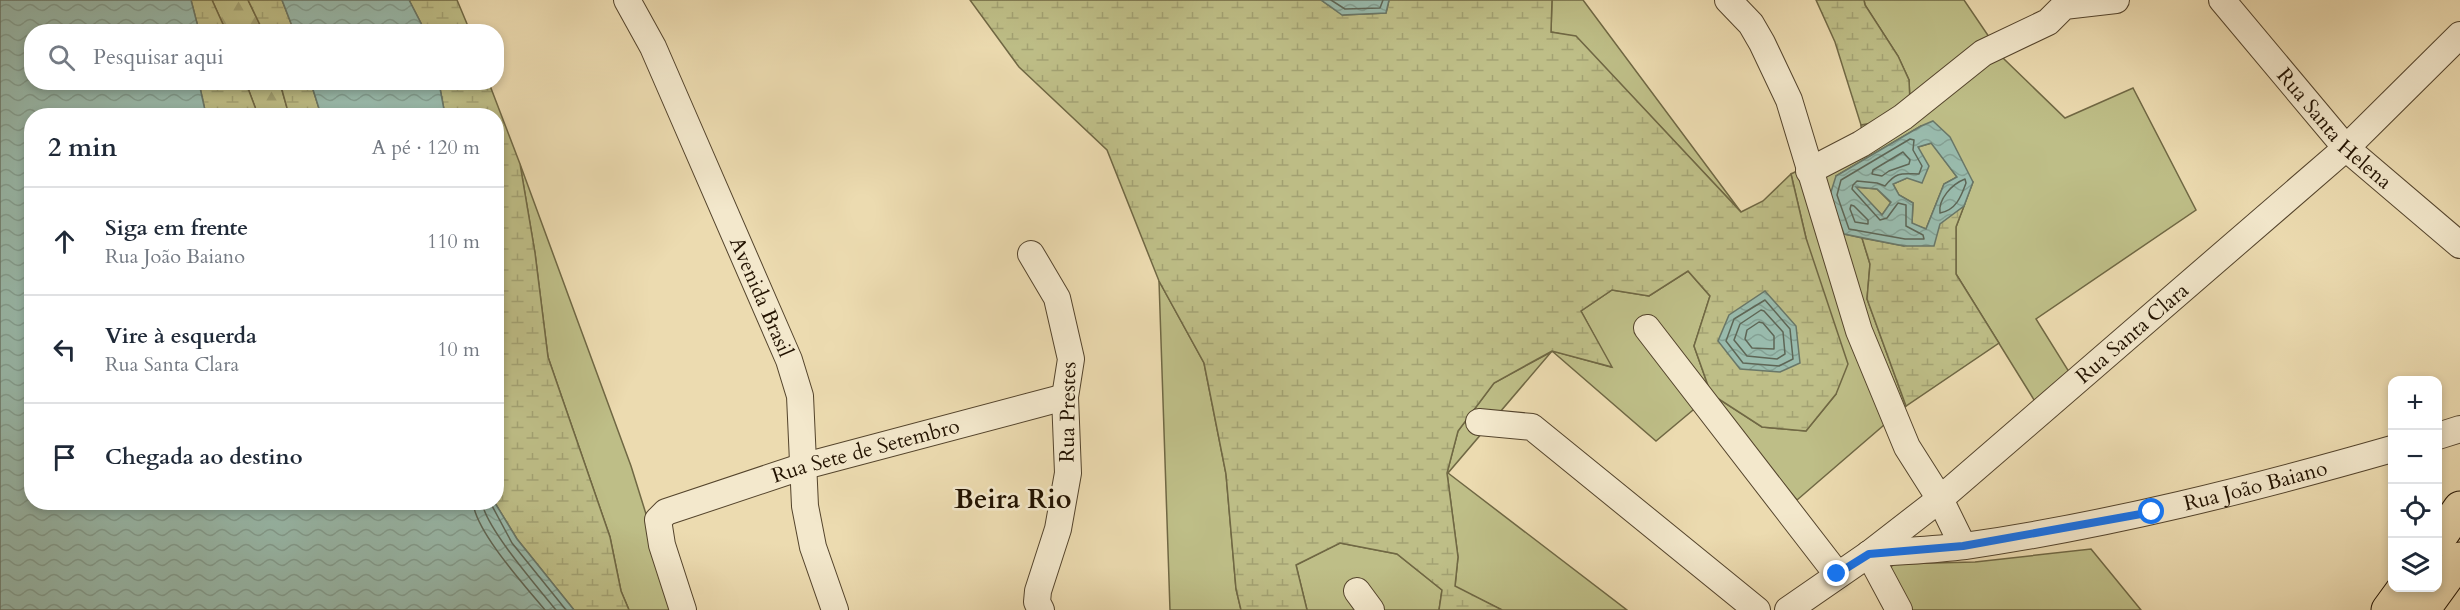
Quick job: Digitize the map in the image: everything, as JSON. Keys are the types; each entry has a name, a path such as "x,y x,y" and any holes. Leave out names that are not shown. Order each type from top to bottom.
{"main road":[{"path":"2439,538 2459,510"},
{"path":"2423,610 2460,559"},
{"path":"2388,610 2401,592"}],"street":[{"name":"Avenida Brasil","path":"627,0 653,47 789,360 800,396 804,506 813,547 835,610"},
{"path":"1728,0 1750,24 1775,68 1789,100 1859,331 1907,447 1940,499 1963,546"},
{"path":"1809,171 1895,123 1983,53 2048,22 2062,3 2116,0"},
{"name":"Rua Santa Helena","path":"2222,0 2346,148 2460,245"},
{"name":"Rua Santa Clara","path":"1788,610 1869,554 1940,499 2346,148 2460,35"},
{"name":"Rua Prestes","path":"1031,254 1057,298 1071,359 1065,397 1068,473 1058,530 1038,591 1037,602 1041,610"},
{"path":"1647,328 1837,574"},
{"name":"Rua Sete de Setembro","path":"683,610 662,546 658,520 666,512 801,467 1065,397"},
{"path":"1479,422 1532,427 1757,610"},
{"path":"2442,435 2460,429"},
{"name":"Rua João Baiano","path":"1869,554 1963,546 2141,515 2298,476 2388,450"},
{"path":"1869,554 1899,610"}],"green space":[{"path":"191,0 212,0 223,24 197,24"},
{"path":"212,0 248,0 260,24 223,24"},
{"path":"248,0 282,0 291,24 260,24"},
{"path":"409,0 457,0 467,24 421,24"},
{"path":"970,0 1321,0 1343,15 1386,13 1389,0 1552,0 1551,32 1576,36 1741,212 1763,201 1791,174 1806,238 1848,364 1836,394 1806,431 1762,427 1711,394 1694,346 1710,296 1688,271 1649,296 1612,290 1581,311 1612,367 1552,351 1494,383 1458,431 1447,473 1458,557 1455,586 1502,610 1439,610 1442,590 1397,554 1340,543 1296,565 1307,610 1241,610 1236,589 1226,474 1204,363 1159,281 1107,150 1019,67"},
{"path":"1552,0 1583,0 1741,212 1576,37 1551,32"},
{"path":"1816,0 1864,0 1898,56 1909,80 1910,102 1894,119 1861,125 1835,42"},
{"path":"1864,0 1964,0 2004,59 2065,118 2133,88 2196,210 2036,319 2071,375 2036,403 1956,274 1956,227 1973,182 1921,126 1836,176 1844,234 1862,238 1870,264 1867,299 1906,406 1797,500 1711,395 1656,441 1552,351 1611,367 1581,311 1612,290 1649,296 1688,271 1710,296 1694,346 1711,394 1762,427 1806,431 1836,394 1806,238 1791,174 1862,139 1861,125 1894,119 1910,102 1909,80 1898,56"},
{"path":"201,90 249,90 255,108 204,108"},
{"path":"249,90 282,90 287,108 255,108"},
{"path":"282,90 313,90 319,108 287,108"},
{"path":"440,90 492,90 499,108 444,108"},
{"path":"504,122 520,164 535,253 548,357 610,537 621,591 629,610 574,610 517,539 499,510 504,510"},
{"path":"1932,143 1957,177 1944,184 1926,229 1912,224 1913,203 1899,195 1893,184 1907,178 1918,147"},
{"path":"520,164 631,466 676,610 629,610 621,591 610,537 548,357 535,253"},
{"path":"1855,187 1877,189 1891,203 1882,215"},
{"path":"1964,206 1956,227 1956,274 1999,343 1906,406 1867,299 1870,264 1862,238 1904,246"},
{"path":"1159,281 1204,363 1226,474 1236,589 1241,610 1170,610"},
{"path":"1551,352 1448,473 1627,610 1502,610 1455,587 1458,557 1447,473 1458,431 1494,383"},
{"path":"1340,543 1397,554 1442,590 1439,610 1307,610 1296,565"},
{"path":"2091,549 2141,610 1911,610 1886,577 1893,564 1975,562"}],"water":[{"path":"0,0 191,0 197,24 24,24 24,90 201,90 204,108 24,108 24,510 499,510 517,539 574,610 0,610"},
{"path":"282,0 409,0 421,24 291,24"},
{"path":"1321,0 1389,0 1386,13 1342,15"},
{"path":"313,90 440,90 444,108 319,108"},
{"path":"1933,121 1950,137 1973,182 1964,206 1940,224 1934,246 1904,246 1844,234 1830,195 1836,176","holes":["1931,143 1957,177 1944,184 1926,229 1912,223 1913,203 1899,195 1893,184 1907,178 1922,183 1929,166 1918,147","1856,187 1877,189 1891,202 1882,215"]},
{"path":"1765,291 1796,326 1800,363 1780,372 1740,369 1718,341 1729,315"}],"district":[{"name":"Beira Rio","path":"1013,499"}],"route":[{"path":"1837,574 1869,554 1963,546 2152,512"}]}
